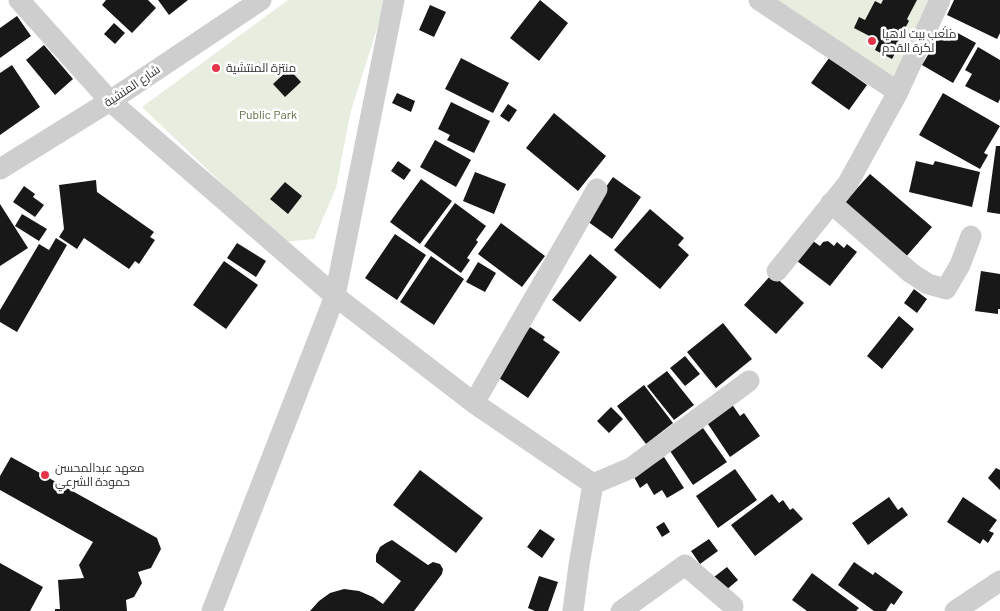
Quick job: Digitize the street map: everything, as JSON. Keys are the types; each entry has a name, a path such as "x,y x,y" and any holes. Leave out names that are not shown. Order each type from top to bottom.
{"street":[{"path":"19,0 110,101 335,296 474,403 593,484"},
{"name":"شارع المنشية","path":"0,169 110,101 261,0"},
{"path":"212,611 335,296 394,0"},
{"path":"759,0 898,92"},
{"path":"777,271 848,183 898,92 940,0"},
{"path":"474,403 597,189"},
{"path":"831,204 911,273 928,284 946,289 960,265 971,236"},
{"path":"593,484 631,468 748,382"},
{"path":"573,611 593,484"},
{"path":"621,611 685,565 733,606"},
{"path":"955,611 1000,581"}],"green space":[{"name":"Public Park","path":"288,0 386,0 350,114 336,188 314,239 283,242 142,107"},
{"name":"ملعب بيت لاهيا لكرة القدم","path":"776,0 932,0 891,83"}],"building":[{"path":"106,0 148,0 156,8 132,33 102,5"},
{"path":"158,0 188,0 169,15"},
{"path":"540,0 568,23 539,61 510,38"},
{"path":"883,0 917,0 907,19 909,21 896,45 899,46 892,59 875,50 879,41 854,28 859,17 865,20 875,1 881,4"},
{"path":"954,0 1000,0 1000,33 997,39 947,15"},
{"path":"430,5 446,12 434,37 419,30"},
{"path":"17,16 31,36 0,58 0,28"},
{"path":"114,23 125,33 115,44 104,34"},
{"path":"945,26 976,43 953,83 922,65"},
{"path":"44,45 73,79 55,95 26,60"},
{"path":"978,47 1000,60 1000,99 998,103 965,86 972,74 965,70"},
{"path":"461,58 509,83 493,113 445,89"},
{"path":"829,58 867,85 849,110 811,83"},
{"path":"12,65 40,107 0,135 0,73"},
{"path":"289,69 301,82 285,97 273,84"},
{"path":"397,93 415,101 411,112 392,103"},
{"path":"943,93 1000,126 984,153 988,155 980,169 919,135"},
{"path":"451,102 490,121 474,153 447,140 450,135 438,129"},
{"path":"508,104 517,110 509,122 500,116"},
{"path":"554,113 606,156 578,191 526,148"},
{"path":"435,140 471,160 456,187 420,167"},
{"path":"996,146 1000,146 1000,214 987,212"},
{"path":"398,161 411,170 404,180 391,171"},
{"path":"916,161 933,165 935,161 980,172 972,207 909,192"},
{"path":"475,172 506,184 494,214 463,201"},
{"path":"870,174 932,227 905,258 843,204"},
{"path":"613,177 641,197 612,239 587,221 598,198"},
{"path":"421,179 452,201 420,244 390,222"},
{"path":"96,180 97,192 154,232 150,237 155,240 139,264 135,261 129,269 84,238 77,249 59,237 64,229 59,185"},
{"path":"285,182 302,196 288,214 270,199"},
{"path":"24,186 35,194 33,197 44,205 35,217 13,202"},
{"path":"455,203 486,226 476,240 478,242 467,258 470,260 461,273 424,246"},
{"path":"0,204 28,248 0,266"},
{"path":"650,209 684,238 678,245 689,255 660,289 614,250"},
{"path":"22,214 47,229 39,241 15,226"},
{"path":"501,223 545,256 522,287 478,254"},
{"path":"395,234 426,255 397,300 365,278"},
{"path":"56,238 67,245 17,332 0,322 0,310 39,244 49,250"},
{"path":"813,241 820,246 823,242 828,241 834,246 837,242 844,248 847,244 857,252 830,286 797,261"},
{"path":"237,243 266,261 256,277 227,258"},
{"path":"590,254 617,277 580,322 552,300"},
{"path":"431,256 464,279 434,325 400,302"},
{"path":"224,261 258,285 226,329 193,305"},
{"path":"478,262 496,273 485,292 466,282"},
{"path":"981,271 1000,274 1000,309 998,309 998,314 975,311"},
{"path":"772,274 804,303 776,334 744,305"},
{"path":"914,289 927,299 917,313 904,303"},
{"path":"899,316 914,329 882,369 867,356"},
{"path":"723,323 752,359 716,388 687,352"},
{"path":"530,327 545,337 543,340 560,352 528,398 496,376"},
{"path":"685,356 700,374 685,386 670,368"},
{"path":"667,371 694,405 674,420 647,386"},
{"path":"644,385 673,423 646,444 617,406"},
{"path":"729,400 740,416 744,413 760,436 730,457 704,418"},
{"path":"611,407 623,419 609,433 597,421"},
{"path":"703,428 727,462 693,485 670,451"},
{"path":"11,457 157,538 161,549 151,568 138,572 142,583 134,597 126,600 127,611 55,611 55,609 60,609 58,580 84,578 79,565 93,542 0,490 0,476"},
{"path":"664,457 684,488 667,498 662,490 654,495 647,483 640,488 634,477"},
{"path":"996,468 1000,470 1000,490 988,478"},
{"path":"735,469 757,500 718,528 696,496"},
{"path":"420,470 483,518 456,553 393,505"},
{"path":"772,494 779,503 783,500 790,510 793,508 803,519 755,556 731,525"},
{"path":"889,497 898,510 902,507 908,515 868,545 852,523"},
{"path":"963,497 997,520 989,531 994,533 988,543 983,539 980,544 947,522"},
{"path":"664,522 670,532 662,537 656,527"},
{"path":"540,529 555,539 542,558 527,547"},
{"path":"709,539 718,551 700,564 691,551"},
{"path":"392,540 428,565 433,562 440,564 443,569 442,574 414,611 310,611 330,593 344,589 359,591 383,604 401,581 376,562 376,555 380,547"},
{"path":"854,562 873,575 875,572 903,592 894,605 891,603 886,611 874,611 838,585"},
{"path":"0,563 43,587 30,611 0,611"},
{"path":"727,567 738,580 725,591 714,577"},
{"path":"812,573 859,608 856,611 807,611 792,600"},
{"path":"539,576 558,582 548,611 535,611 528,608"}],"place":[{"name":"ملعب بيت لاهيا لكرة القدم","path":"872,41"},
{"name":"منتزة المنتشية","path":"216,68"},
{"name":"معهد عبدالمحسن حمودة الشرعي","path":"45,475"}]}
